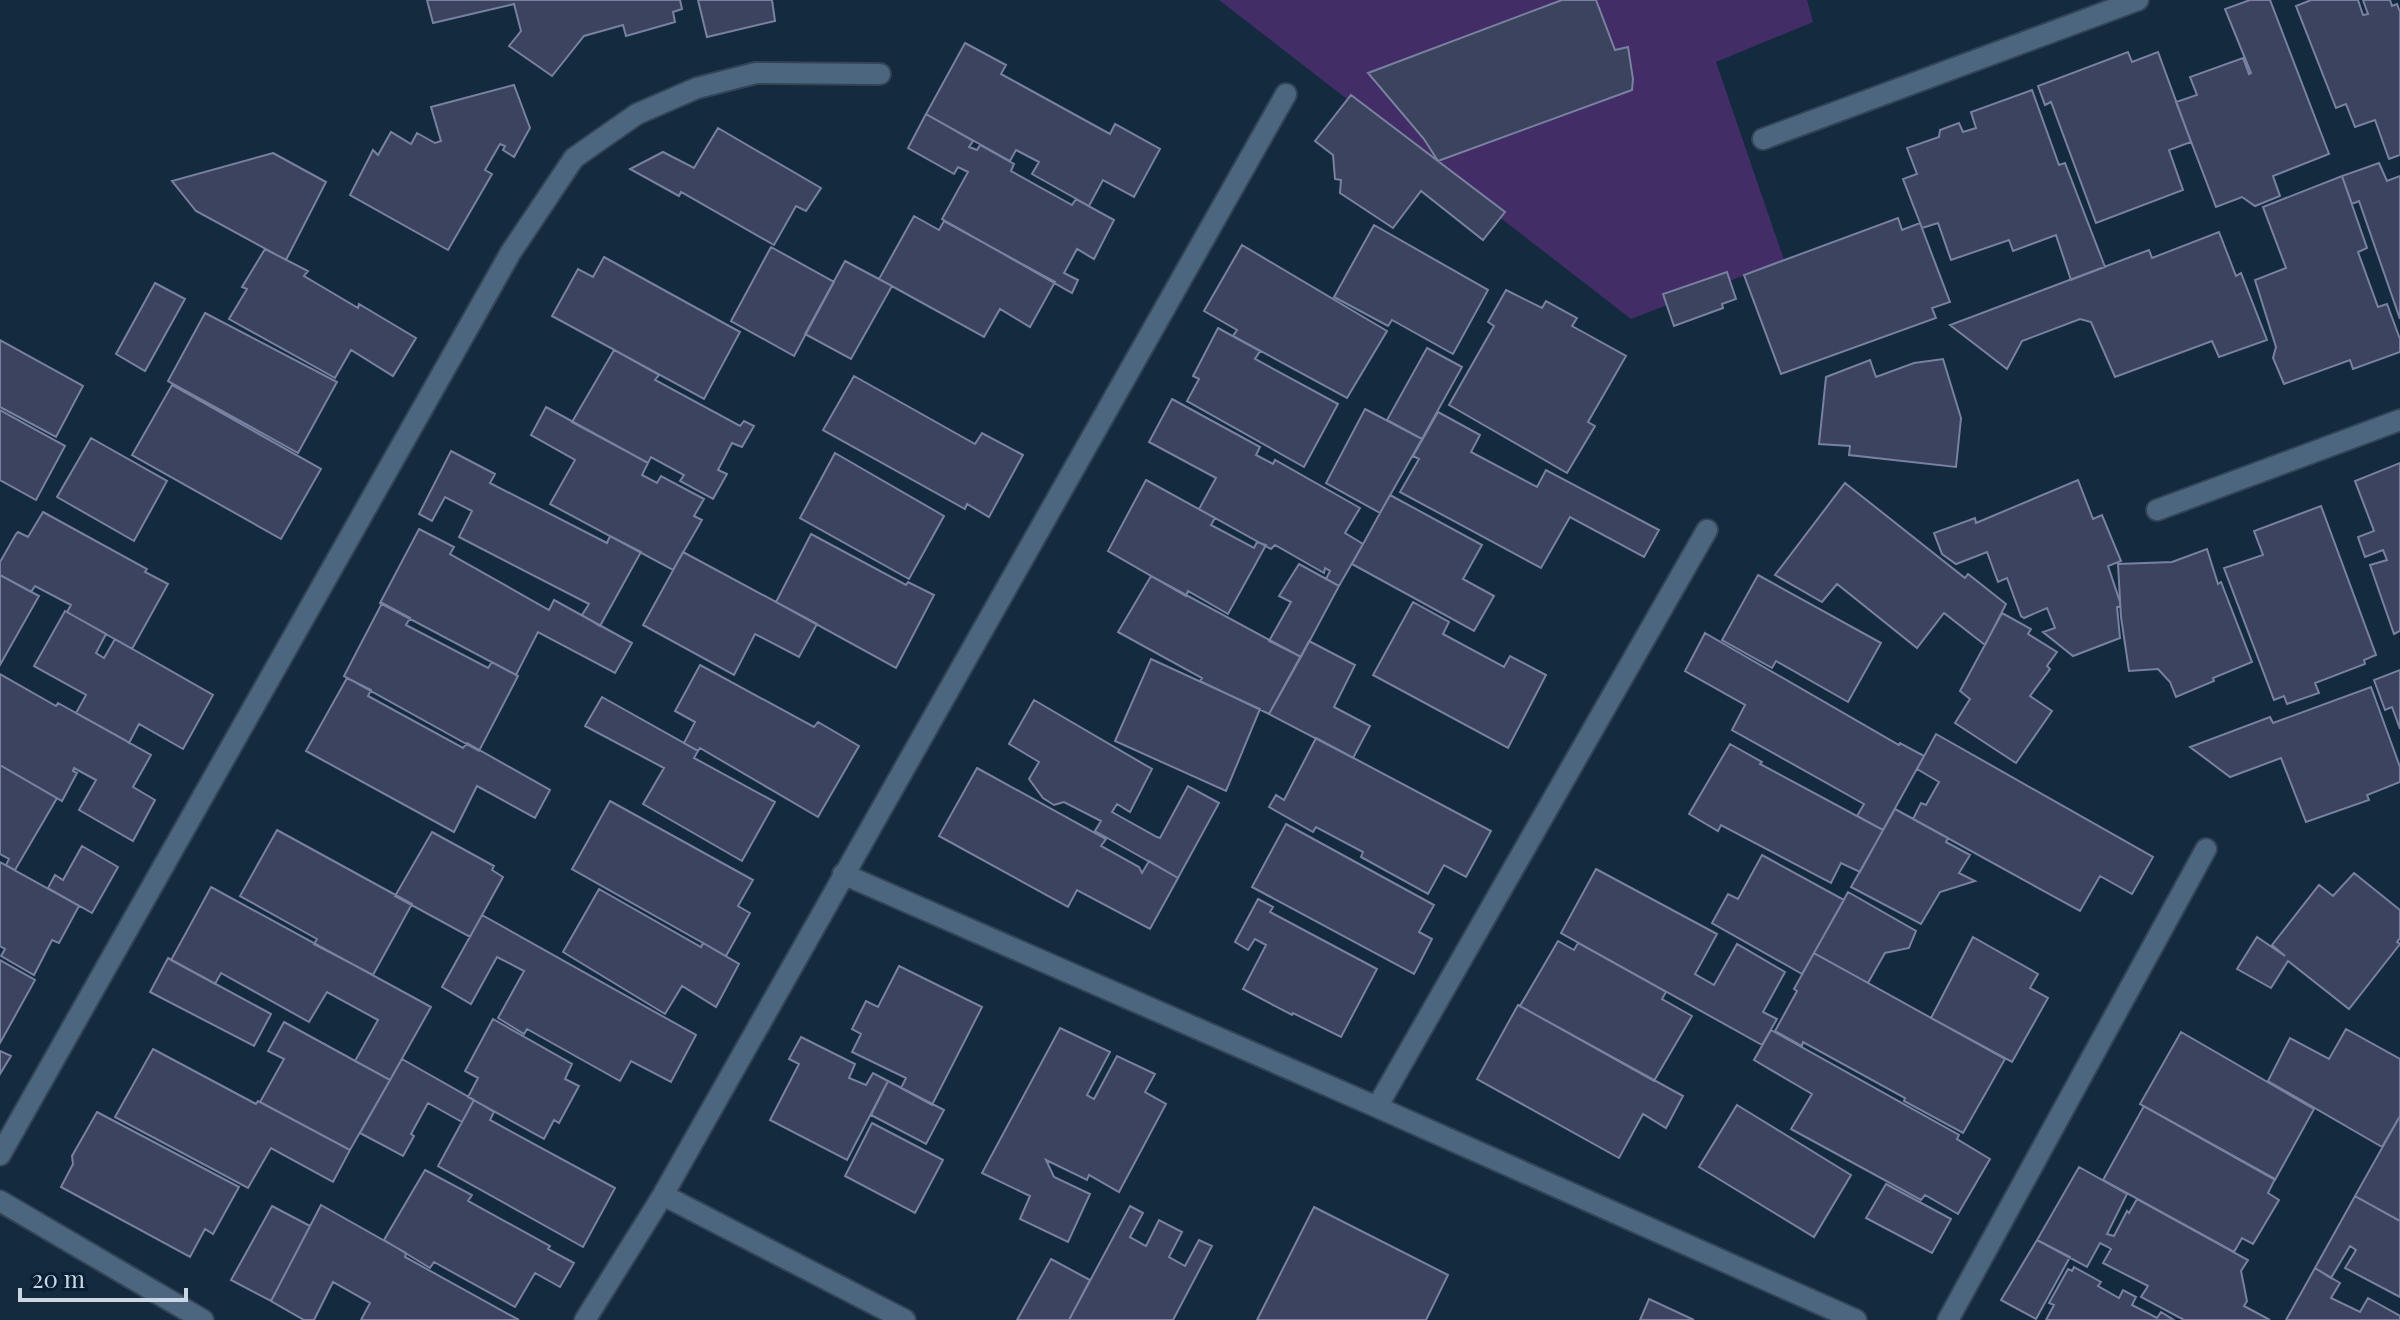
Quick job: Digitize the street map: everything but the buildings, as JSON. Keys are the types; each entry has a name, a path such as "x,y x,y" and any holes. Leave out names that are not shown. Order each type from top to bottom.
{"street":[{"path":"1763,139 2138,0"},
{"path":"0,1155 511,252 574,158 637,114 697,88 756,73 880,74"},
{"path":"585,1320 663,1195 1286,94"},
{"path":"2157,510 2400,420"},
{"path":"1377,1107 1707,530"},
{"path":"1948,1320 2206,849"},
{"path":"843,874 1856,1320"},
{"path":"663,1195 905,1320"},
{"path":"0,1201 203,1320"}],"shaded area":[{"path":"1219,0 1807,0 1813,22 1716,62 1784,260 1631,319"}]}
